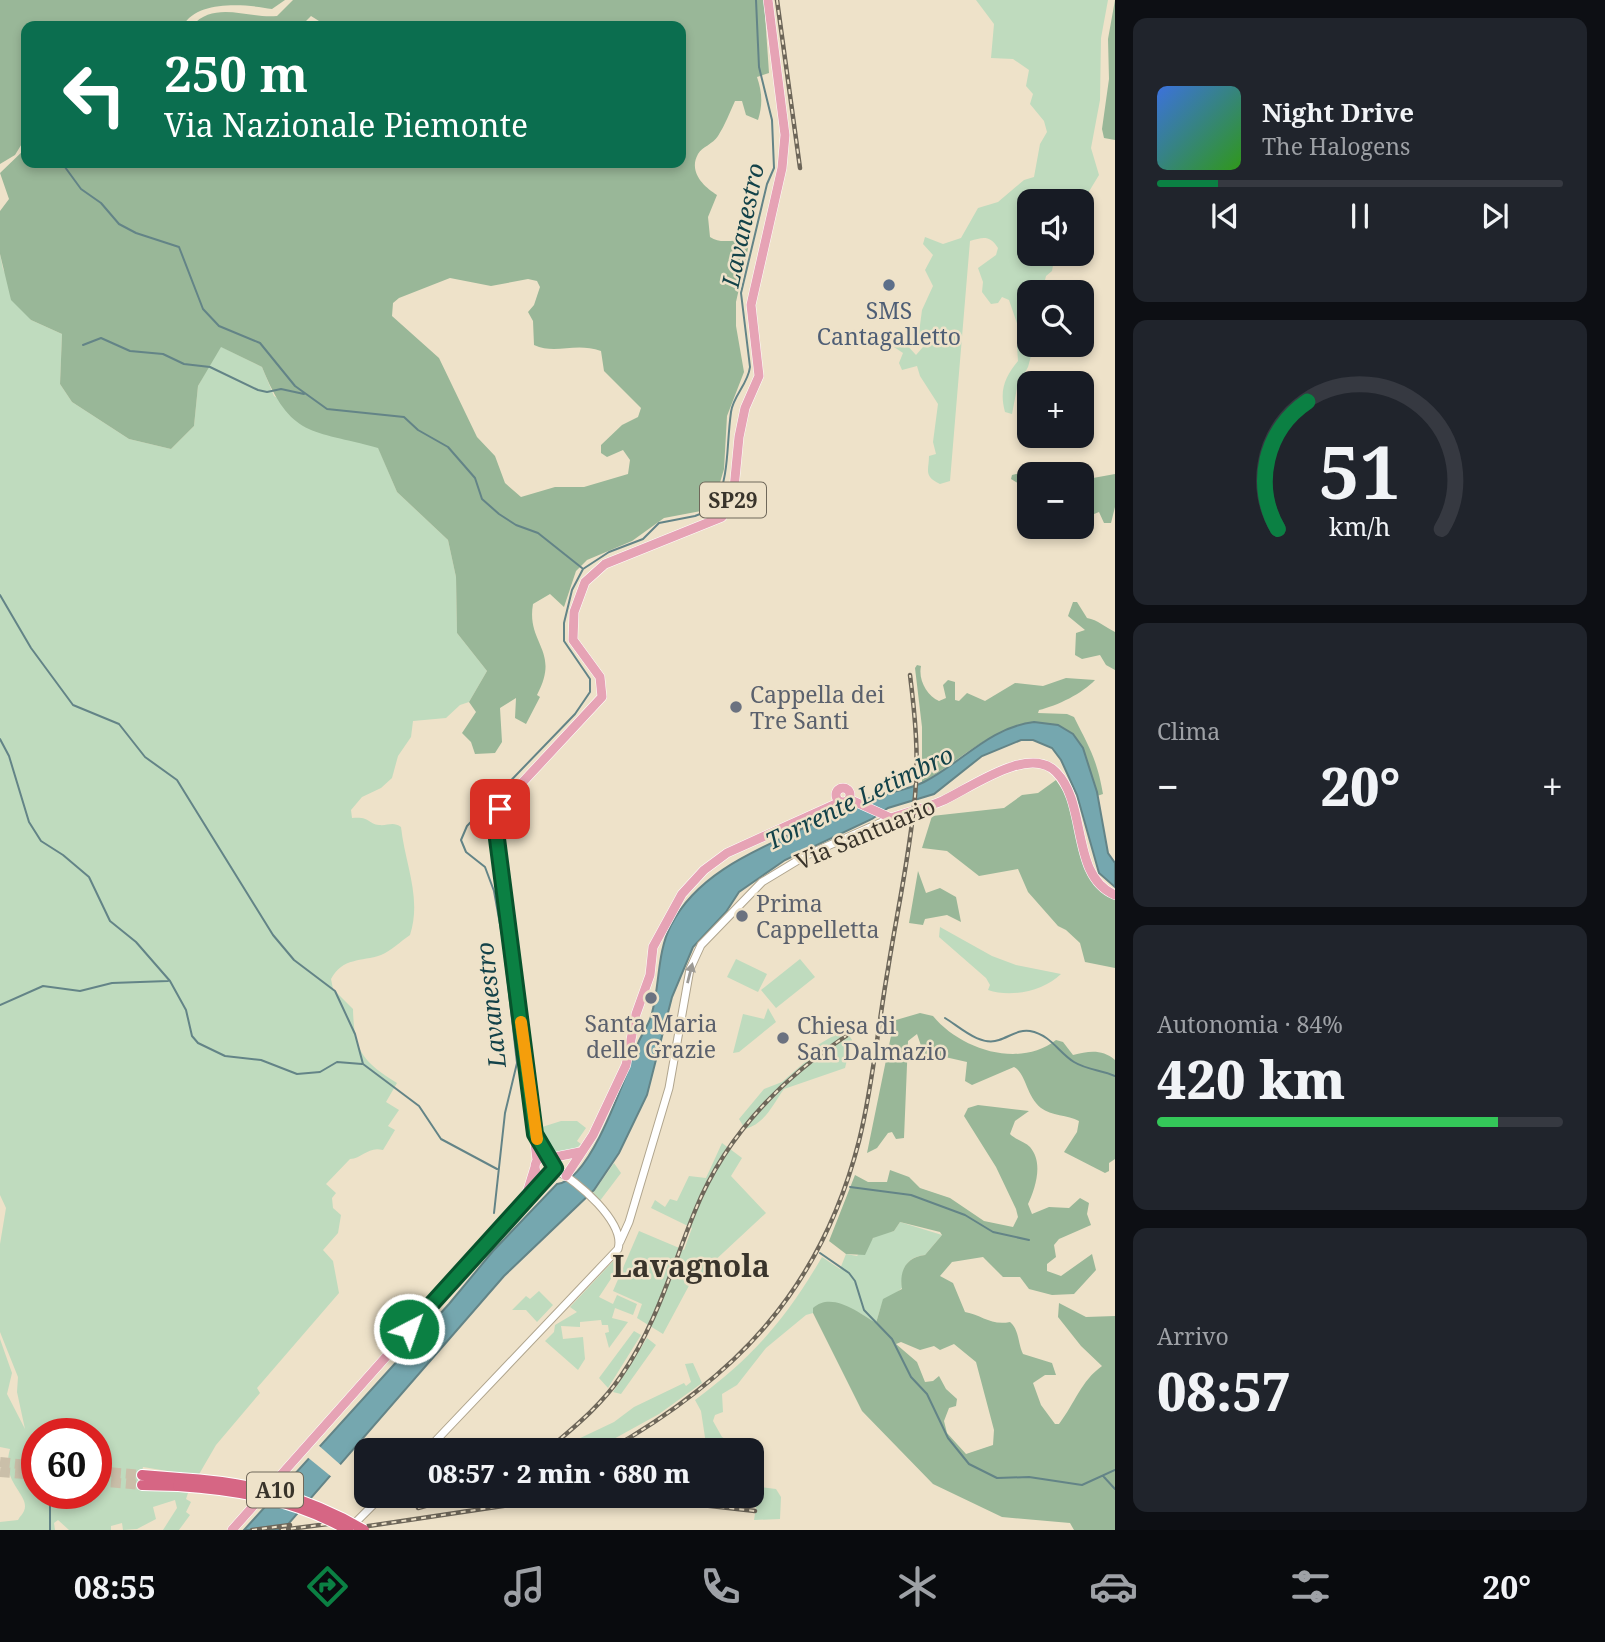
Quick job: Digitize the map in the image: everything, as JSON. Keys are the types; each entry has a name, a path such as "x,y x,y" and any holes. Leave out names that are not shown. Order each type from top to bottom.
{"highway":[{"name":"A10","path":"142,1480 236,1483 281,1492 321,1507 364,1530"},
{"name":"A10","path":"179,1482 276,1500 318,1515 348,1530"}],"main road":[{"name":"SP29","path":"547,1163 535,1134 497,819 507,799 602,697 600,677 573,640 574,612 585,582 605,565 722,517 733,499 738,437 745,408 759,376 751,305 785,145 768,0"},
{"name":"Via Santuario","path":"886,817 941,801 1013,766 1027,763 1046,766 1057,772 1068,792 1095,877 1115,895"},
{"path":"567,1177 580,1152 593,1135 626,1065 636,1014 650,975 652,952 659,933 682,894 704,870 727,853 828,804 845,799 886,817"},
{"path":"524,1201 547,1163 580,1152"},
{"path":"546,1177 540,1175 547,1163"},
{"path":"232,1530 546,1177 547,1163"}],"street":[{"name":"Via Santuario","path":"439,1438 611,1259 629,1222 669,1088 690,968 701,945 752,891 781,869 886,817"},
{"path":"547,1163 567,1177 603,1210 614,1222 620,1242"},
{"path":"348,1530 370,1508"}],"green space":[{"path":"0,0 285,0 272,9 236,5 210,8 187,21 21,21 21,145 15,155 0,164"},
{"path":"293,0 764,0 769,73 757,77 761,98 758,120 746,115 742,101 735,101 718,136 698,154 695,161 699,178 717,195 708,217 710,237 720,241 749,244 736,302 736,326 744,372 727,416 724,469 714,503 701,511 664,518 632,541 587,560 576,571 564,607 550,594 533,604 534,629 546,667 537,695 540,697 526,724 515,718 516,698 500,708 502,742 495,753 475,754 471,742 462,733 476,712 469,702 487,671 457,633 456,577 448,540 397,492 378,448 306,427 283,407 262,367 221,347 198,386 194,426 171,449 129,439 72,402 60,384 62,334 31,320 11,300 0,254 0,211 9,199 0,173 21,153 21,168 686,168 686,21 319,21 311,16 306,21 198,21 221,12 277,16","holes":["450,278 491,286 528,279 537,281 540,287 534,305 528,312 533,321 534,345 550,349 582,348 601,351 604,371 641,408 638,417 622,425 601,445 601,453 607,457 623,450 630,460 628,474 584,487 555,487 521,497 505,483 495,456 477,437 439,358 392,316 393,303 399,298"]},
{"path":"976,0 1108,0 1101,38 1100,100 1091,148 1099,175 1090,189 1017,189 1017,266 1053,266 1045,280 1017,280 1017,323 1009,300 1002,297 998,303 991,304 982,292 983,282 978,268 996,255 998,248 986,238 970,241 950,481 940,484 931,478 928,469 929,456 936,454 933,442 938,404 920,376 917,366 902,370 899,363 903,353 891,345 891,342 906,344 916,355 923,347 919,333 922,310 933,286 925,270 933,255 923,244 925,237 943,244 961,238 978,208 998,202 1024,180 1034,177 1040,144 1047,132 1044,121 1030,104 1033,94 1026,86 1029,70 1013,59 991,58 994,24"},
{"path":"1115,0 1115,140 1104,138 1102,129 1109,79 1108,39"},
{"path":"0,254 3,269 31,320 62,334 60,384 72,402 129,439 171,449 194,426 198,386 220,346 262,367 274,396 351,440 378,447 397,492 448,540 456,577 457,633 487,671 469,702 460,705 446,718 413,721 411,737 398,756 392,778 381,788 362,797 351,810 352,818 401,827 413,894 410,935 381,955 353,961 341,967 331,979 333,989 353,1009 355,1035 362,1054 397,1083 386,1102 399,1110 388,1126 395,1130 383,1150 369,1151 350,1159 326,1184 336,1193 332,1198 333,1208 341,1215 338,1233 323,1250 333,1261 339,1293 257,1388 260,1393 216,1445 198,1476 143,1467 142,1471 165,1490 188,1493 186,1499 191,1502 186,1512 190,1515 179,1530 163,1530 177,1508 175,1500 153,1507 156,1519 137,1529 123,1530 122,1523 111,1526 111,1530 69,1530 58,1520 54,1523 55,1530 0,1530 0,1522 18,1520 24,1509 112,1509 112,1418 23,1418 17,1392 18,1377 0,1332 0,1244 6,1208 0,1195"},
{"path":"1018,357 1031,357 1026,371 1017,371 1012,414 1005,412 1003,390"},
{"path":"1017,474 1017,483 1011,479 1012,475"},
{"path":"1115,474 1115,507 1111,523 1104,523 1099,512 1094,514 1094,478"},
{"path":"1073,602 1077,602 1087,618 1115,632 1115,670 1106,665 1100,655 1082,659 1075,655 1076,633 1085,630 1068,616"},
{"path":"917,665 921,666 924,687 939,701 946,698 943,685 948,680 955,682 955,700 959,701 967,693 985,701 1015,683 1043,686 1066,678 1095,680 1077,694 1039,710 1038,713 1067,714 1074,717 1095,762 1103,794 1097,796 1088,765 1058,725 1038,723 1020,726 986,740 922,783 922,727 915,668"},
{"path":"1056,780 1069,800 1087,870 1115,900 1115,968 1085,962 1080,943 1058,926 1028,892 1018,869 979,876 947,851 922,848 932,816 1004,808 1022,795 1038,793"},
{"path":"918,871 926,893 940,888 956,897 961,922 947,915 925,919 923,925 909,923"},
{"path":"940,927 992,956 1016,965 1061,974 1046,985 1027,991 1007,993 988,990 990,985 986,978 939,937"},
{"path":"736,959 767,974 758,992 727,977"},
{"path":"800,959 815,977 776,1008 761,990"},
{"path":"768,1008 776,1022 739,1052 733,1053 743,1014 764,1019"},
{"path":"920,1013 933,1016 958,1038 991,1051 1025,1053 1041,1049 1056,1040 1063,1042 1073,1055 1095,1052 1115,1060 1115,1159 1109,1163 1109,1171 1105,1173 1064,1152 1077,1132 1079,1121 1041,1108 1014,1067 972,1085 965,1081 967,1062 945,1057 926,1060 917,1034 908,1041 904,1138 896,1139 892,1132 888,1133 877,1148 867,1153 893,1026 896,1020"},
{"path":"845,1029 852,1040 845,1068 784,1089 763,1118 745,1129 739,1119 764,1089 782,1082 812,1056 816,1046"},
{"path":"978,1105 1029,1111 1015,1121 1010,1134 1030,1147 1037,1161 1035,1184 1028,1204 1032,1214 1049,1207 1069,1208 1080,1198 1089,1203 1087,1214 1091,1225 1059,1239 1054,1245 1056,1257 1047,1264 1047,1271 1061,1276 1092,1254 1096,1270 1074,1294 1052,1295 1029,1289 1020,1277 1003,1277 983,1257 952,1262 940,1276 953,1283 965,1312 992,1321 1010,1322 1023,1354 1052,1363 1056,1375 1045,1375 1033,1383 1041,1405 1055,1424 1059,1424 1083,1385 1102,1366 1081,1346 1058,1317 1059,1303 1086,1317 1115,1316 1115,1530 1074,1530 1070,1523 1002,1517 933,1484 862,1411 813,1313 813,1308 820,1303 837,1303 854,1309 876,1323 883,1299 902,1289 905,1266 918,1256 925,1255 942,1235 940,1232 900,1222 894,1231 873,1238 865,1255 846,1254 829,1241 855,1175 868,1182 887,1182 890,1170 909,1177 920,1188 950,1198 984,1221 1013,1227 1018,1217 1016,1209 996,1167 964,1116 968,1108","holes":["901,1342 920,1350 934,1346 940,1350 954,1344 976,1362 994,1430 993,1445 966,1454 947,1433 944,1421 949,1408 956,1406 957,1399 946,1389 939,1376 933,1381 925,1382 917,1362 896,1344"]},
{"path":"561,1121 577,1121 586,1128 577,1141 581,1144 567,1152 550,1153 542,1141 539,1128"},
{"path":"722,1143 742,1158 731,1176 766,1213 710,1265 709,1269 692,1280 663,1334 637,1318 642,1304 613,1291 639,1231 684,1250 692,1228 651,1208 655,1200 665,1207 670,1199 677,1201 689,1176 706,1178"},
{"path":"614,1163 621,1173 599,1202 591,1196"},
{"path":"900,1222 942,1235 925,1255 918,1256 906,1266 902,1276 902,1288 885,1300 876,1324 860,1313 813,1308 813,1313 806,1315 766,1348 737,1385 722,1394 723,1412 715,1415 713,1421 724,1438 705,1438 701,1411 695,1400 735,1368 767,1336 795,1300 822,1257 840,1269 846,1254 857,1256 876,1235 894,1231"},
{"path":"617,1257 622,1262 599,1297 613,1304 617,1295 637,1304 633,1315 615,1308 612,1318 628,1322 609,1348 605,1333 609,1332 608,1325 602,1325 601,1320 580,1322 580,1327 561,1326 563,1339 583,1337 585,1359 578,1370 545,1341 554,1332 555,1325 577,1312 570,1307"},
{"path":"539,1291 553,1305 537,1322 526,1310 512,1310 526,1296 530,1299"},
{"path":"634,1331 641,1335 608,1388 599,1378"},
{"path":"647,1338 656,1345 621,1394 613,1392"},
{"path":"0,1339 12,1373 7,1394 21,1421 21,1496 9,1471 10,1449 0,1447"},
{"path":"693,1363 702,1383 659,1414 616,1438 580,1438 614,1422 634,1407 684,1383 686,1386 691,1382 685,1364"},
{"path":"764,1488 776,1489 781,1497 780,1519 754,1520 756,1508 764,1508"}],"water":[{"path":"1034,722 1058,725 1073,734 1083,748 1097,792 1108,853 1115,863 1115,887 1099,873 1077,795 1061,760 1052,748 1033,740 1021,740 982,756 934,794 888,808 872,819 785,860 739,892 726,912 693,947 672,997 647,1095 619,1153 594,1190 504,1276 363,1438 354,1438 354,1448 283,1530 244,1530 449,1304 493,1251 557,1184 570,1178 583,1164 607,1122 651,1017 666,935 683,906 697,890 713,876 751,853 863,800 924,782 989,738 1018,725"}],"pier":[{"path":"317,1444 343,1467 333,1478 306,1456"}],"waterway":[{"name":"Lavanestro","path":"494,1213 505,1113 517,1063 503,941 494,891 485,867 466,852 461,840 467,826 575,714 590,692 590,679 564,641 564,623 572,590 583,569 609,552 643,539 659,523 695,516 715,508 720,495 732,406 750,367 741,293 767,184 774,168 772,120 759,67 756,0"},
{"path":"66,168 81,189 101,203 119,224 136,233 179,247 203,309 219,326 260,343 295,386 327,409 404,417 418,430 448,447 475,478 482,499 499,514 516,525 538,533 582,568"},
{"path":"83,345 101,338 130,351 163,354 184,364 210,367 258,390 267,392 281,389 304,394"},
{"path":"0,595 31,648 73,705 119,724 145,757 177,780 273,935 294,960 335,991 355,1034 363,1064 419,1106 441,1139 497,1169"},
{"path":"0,739 9,756 29,822 41,841 89,877 110,921 136,942 170,981 186,1010 192,1036 198,1043 225,1056 261,1060 297,1074 320,1072 337,1062 362,1064"},
{"path":"0,1005 43,986 80,991 112,983 168,981"},
{"path":"945,1018 970,1035 985,1041 999,1040 1022,1031 1037,1033 1074,1062 1115,1076"},
{"path":"850,1187 911,1195 965,1215 993,1232 1029,1240"},
{"path":"820,1253 849,1273 855,1281 864,1310 892,1339 911,1377 927,1394 948,1438 969,1464 997,1478 1029,1477 1082,1485 1115,1470"},
{"path":"1104,1477 1115,1489"},
{"path":"50,1509 50,1530"}],"tunnel":[{"path":"0,1462 21,1464"},
{"path":"0,1472 21,1474"},
{"path":"112,1472 142,1475"},
{"path":"112,1482 142,1485"}],"railway":[{"path":"777,0 800,168"},
{"path":"629,1438 696,1392 734,1359 768,1324 797,1285 822,1241 843,1194 859,1141 868,1098 913,818 916,751 910,675"},
{"path":"561,1438 605,1397 633,1357 663,1296 707,1184 739,1135 777,1091 846,1036"},
{"path":"342,1530 536,1501 648,1499 755,1511"},
{"path":"281,1530 351,1521"},
{"path":"252,1530 290,1525"}],"slow traffic":[{"path":"521,1022 537,1139"}],"place":[{"name":"SMS Cantagalletto","path":"889,285"},
{"name":"Cappella dei Tre Santi","path":"736,707"},
{"name":"Prima Cappelletta","path":"742,916"},
{"name":"Santa Maria delle Grazie","path":"651,998"},
{"name":"Chiesa di San Dalmazio","path":"783,1038"}],"district":[{"name":"Lavagnola","path":"691,1265"}],"route":[{"path":"409,1329 555,1168 555,1163 546,1157 535,1134 496,831 500,809"}],"water label":[{"name":"Torrente Letimbro","path":"859,797"}]}
